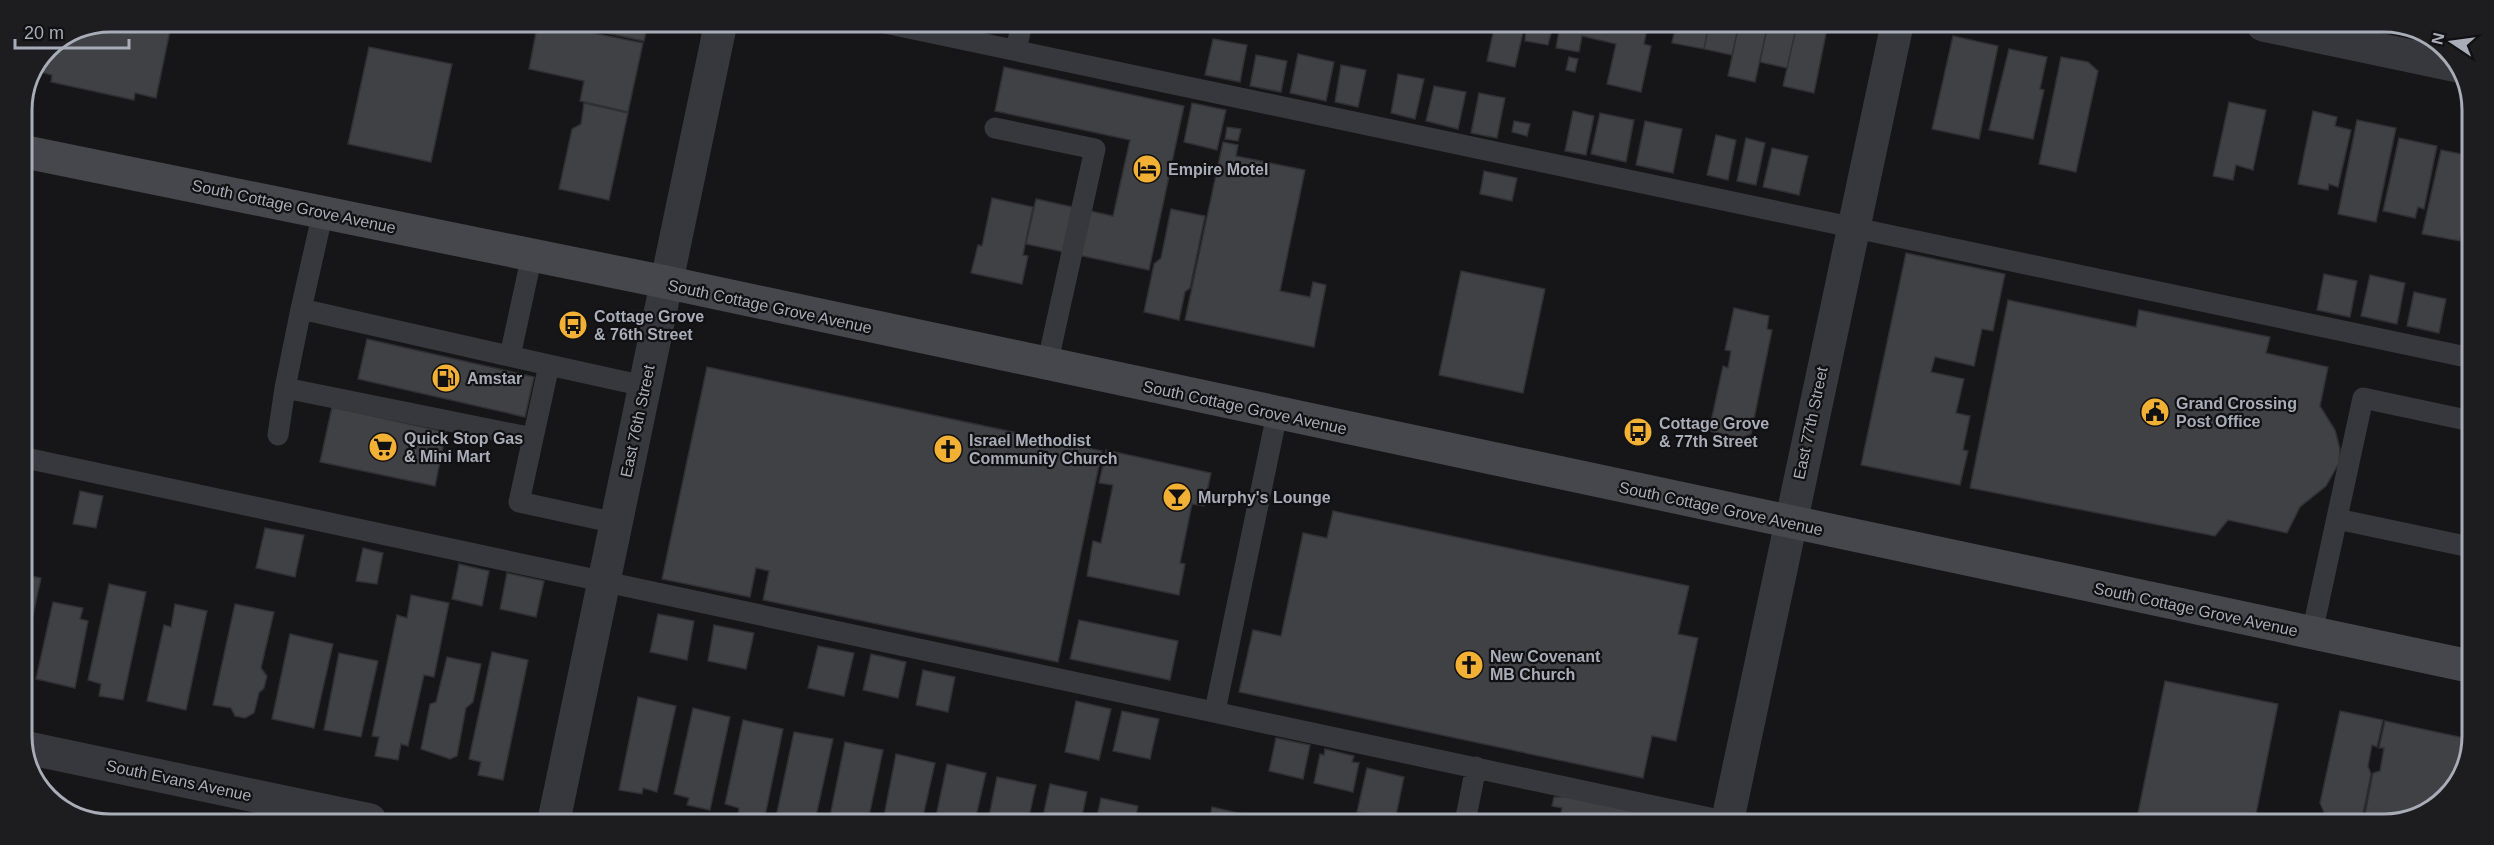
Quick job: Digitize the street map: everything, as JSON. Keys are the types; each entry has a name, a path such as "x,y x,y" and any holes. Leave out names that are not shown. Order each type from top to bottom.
{"main road":[{"name":"South Cottage Grove Avenue","path":"32,152 665,282 1276,414 2462,665"}],"street":[{"name":"East 76th Street","path":"555,814 665,282 720,32"},
{"name":"East 77th Street","path":"1731,814 1789,523 1895,32"},
{"path":"2296,32 2422,58"},
{"name":"South Evans Avenue","path":"33,749 341,814"}],"lane":[{"path":"932,32 2462,356"},
{"path":"1016,50 1020,32"},
{"path":"995,128 1095,148 1047,365"},
{"path":"278,435 285,388 323,212"},
{"path":"510,356 532,255"},
{"path":"301,309 644,386"},
{"path":"549,365 519,502 616,523"},
{"path":"285,388 533,438"},
{"path":"2312,633 2363,398 2462,419"},
{"path":"1215,711 1276,414"},
{"path":"32,459 604,579 1692,814"},
{"path":"2337,519 2462,545"},
{"path":"1467,814 1476,767"}],"building":[{"path":"110,32 170,32 156,98 135,93 134,100 51,82 52,75 41,72 45,66 54,54 80,37"},
{"path":"536,32 588,32 643,43 628,112 580,101 584,81 529,69"},
{"path":"602,32 646,32 644,41"},
{"path":"1493,32 1523,32 1515,67 1487,61"},
{"path":"1526,32 1551,32 1548,45 1525,41"},
{"path":"1559,32 1646,32 1644,44 1651,46 1641,92 1607,84 1616,44 1582,36 1579,52 1556,48"},
{"path":"1674,32 1707,32 1704,49 1672,43"},
{"path":"1707,32 1737,32 1732,55 1704,49"},
{"path":"1737,32 1766,32 1755,82 1728,76"},
{"path":"1766,32 1795,32 1787,68 1760,62"},
{"path":"1795,32 1826,32 1814,93 1783,86"},
{"path":"1953,36 1998,46 1979,139 1932,129"},
{"path":"1213,39 1247,45 1240,82 1205,75"},
{"path":"369,47 452,64 431,162 348,144"},
{"path":"2009,49 2047,57 2040,89 2044,90 2033,139 1989,130"},
{"path":"1298,54 1334,62 1326,101 1290,93"},
{"path":"1256,55 1287,61 1281,92 1250,86"},
{"path":"1569,57 1578,59 1575,72 1566,70"},
{"path":"2061,57 2088,62 2098,71 2076,172 2039,164"},
{"path":"1341,65 1366,70 1358,107 1335,102"},
{"name":"Empire Motel","path":"1004,67 1184,106 1149,270 1026,244 1036,199 1113,216 1130,140 995,111"},
{"path":"1398,74 1424,79 1415,119 1391,113"},
{"path":"1434,86 1466,92 1458,129 1426,121"},
{"path":"1479,93 1505,98 1497,138 1471,133"},
{"path":"2229,102 2266,110 2253,170 2236,165 2233,180 2213,176"},
{"path":"584,103 628,113 609,200 559,189 572,129 581,124"},
{"path":"1192,103 1226,110 1217,150 1184,142"},
{"path":"1573,111 1594,116 1586,155 1565,151"},
{"path":"2313,111 2337,117 2335,126 2351,130 2338,187 2329,184 2328,190 2298,184"},
{"path":"1600,113 1634,120 1626,162 1591,154"},
{"path":"2357,120 2396,128 2376,222 2338,214"},
{"path":"1514,121 1530,124 1527,136 1512,132"},
{"path":"1645,121 1682,129 1673,173 1636,165"},
{"path":"1227,127 1241,129 1238,141 1225,139"},
{"path":"1716,135 1736,140 1728,180 1707,175"},
{"path":"1746,138 1765,143 1756,185 1737,181"},
{"path":"2399,138 2437,146 2424,209 2418,207 2415,218 2383,211"},
{"path":"1223,142 1238,145 1236,156 1305,170 1280,291 1310,297 1313,282 1326,285 1314,347 1185,320"},
{"path":"1772,148 1808,156 1799,195 1763,187"},
{"path":"2441,150 2462,154 2460,241 2422,234"},
{"path":"1484,171 1517,178 1512,201 1480,194"},
{"path":"992,198 1033,207 1023,255 1028,256 1022,284 971,273 978,245 982,246"},
{"path":"1171,209 1205,216 1190,288 1185,292 1179,320 1144,312 1154,264 1161,258"},
{"path":"1906,253 2005,274 1993,331 1982,329 1974,366 1935,357 1931,372 1964,379 1956,413 1970,416 1963,450 1968,451 1960,485 1861,465"},
{"path":"1461,271 1545,289 1523,393 1439,375"},
{"path":"2324,274 2357,281 2350,317 2317,310"},
{"path":"2370,275 2405,283 2397,324 2361,316"},
{"path":"2414,292 2446,299 2439,333 2407,326"},
{"name":"Grand Crossing Post Office","path":"2008,300 2136,327 2139,310 2270,337 2266,353 2328,367 2320,406 2335,430 2340,449 2339,463 2326,486 2300,507 2287,533 2228,520 2215,536 1970,488"},
{"path":"1734,308 1769,316 1767,329 1772,330 1751,434 1741,438 1709,431 1723,366 1728,368 1731,351 1725,350"},
{"name":"Amstar","path":"367,339 534,377 525,417 358,379"},
{"path":"707,367 1102,451 1058,662 763,600 769,571 756,568 750,597 662,579"},
{"name":"Quick Stop Gas & Mini Mart","path":"332,407 446,432 435,486 320,462"},
{"path":"1106,450 1211,473 1204,506 1192,504 1180,563 1185,564 1179,595 1087,576 1093,541 1101,543 1113,485 1099,483"},
{"path":"80,491 103,496 96,528 73,524"},
{"name":"New Covenant MB Church","path":"1333,511 1689,586 1678,634 1698,638 1676,741 1652,736 1643,778 1239,692 1253,630 1281,636 1303,533 1327,538"},
{"path":"265,528 304,535 295,577 256,568"},
{"path":"363,548 383,553 377,584 356,581"},
{"path":"459,564 489,571 482,606 452,599"},
{"path":"507,573 544,581 536,617 500,609"},
{"path":"32,576 41,578 32,620"},
{"path":"109,584 146,592 123,700 99,696 101,684 88,680"},
{"path":"411,595 449,603 434,677 424,675 408,746 401,744 398,760 375,756 379,737 372,736 397,615 407,618"},
{"path":"53,602 83,608 80,619 88,621 75,688 36,679"},
{"path":"175,604 207,611 186,710 147,701 164,625 171,627"},
{"path":"235,604 274,612 261,668 267,676 264,688 259,693 254,713 245,718 235,716 231,708 213,705"},
{"path":"658,614 694,621 687,660 650,652"},
{"path":"1079,620 1178,641 1170,680 1070,659"},
{"path":"714,625 754,633 746,669 708,661"},
{"path":"290,634 333,644 314,728 272,719"},
{"path":"818,646 854,653 844,696 808,688"},
{"path":"492,652 528,660 503,780 478,775 481,762 469,759"},
{"path":"339,653 378,661 361,737 324,730"},
{"path":"871,654 906,662 898,698 863,690"},
{"path":"447,657 481,664 473,702 466,708 457,756 450,759 421,749 430,704 436,702"},
{"path":"923,670 955,677 948,712 916,705"},
{"path":"2165,681 2278,704 2256,814 2138,814"},
{"path":"638,697 676,706 657,792 643,788 642,794 619,790"},
{"path":"1076,701 1111,709 1099,760 1065,752"},
{"path":"693,708 730,717 710,810 687,805 689,798 674,794"},
{"path":"1122,711 1159,719 1150,759 1113,751"},
{"path":"2340,711 2383,720 2377,747 2372,745 2368,766 2371,774 2363,814 2325,814 2320,803"},
{"path":"743,720 783,729 765,814 738,814 739,808 725,804"},
{"path":"2385,721 2462,738 2462,746 2454,770 2436,794 2419,805 2400,812 2365,814 2373,773 2380,771 2384,748 2379,748"},
{"path":"794,732 833,739 817,814 777,814"},
{"path":"1276,738 1310,745 1303,779 1269,771"},
{"path":"845,742 883,750 869,814 830,814"},
{"path":"1325,749 1354,756 1352,762 1359,763 1353,792 1314,783 1320,754 1324,755"},
{"path":"896,754 935,763 924,814 884,814"},
{"path":"947,764 986,773 977,814 936,814"},
{"path":"1367,768 1404,777 1396,814 1357,812"},
{"path":"997,777 1036,785 1030,814 989,814"},
{"path":"1050,784 1087,792 1082,814 1044,814"},
{"path":"1563,795 1643,812 1642,814 1561,814 1562,808 1552,806 1554,797"},
{"path":"1101,798 1138,806 1136,814 1098,814"},
{"path":"1212,807 1242,814 1211,814"}],"place":[{"name":"Empire Motel","path":"1147,169"},
{"name":"Cottage Grove & 76th Street","path":"573,325"},
{"name":"Amstar","path":"446,378"},
{"name":"Grand Crossing Post Office","path":"2155,412"},
{"name":"Cottage Grove & 77th Street","path":"1638,432"},
{"name":"Quick Stop Gas & Mini Mart","path":"383,447"},
{"name":"Israel Methodist Community Church","path":"948,449"},
{"name":"Murphy's Lounge","path":"1177,497"},
{"name":"New Covenant MB Church","path":"1469,665"}]}
